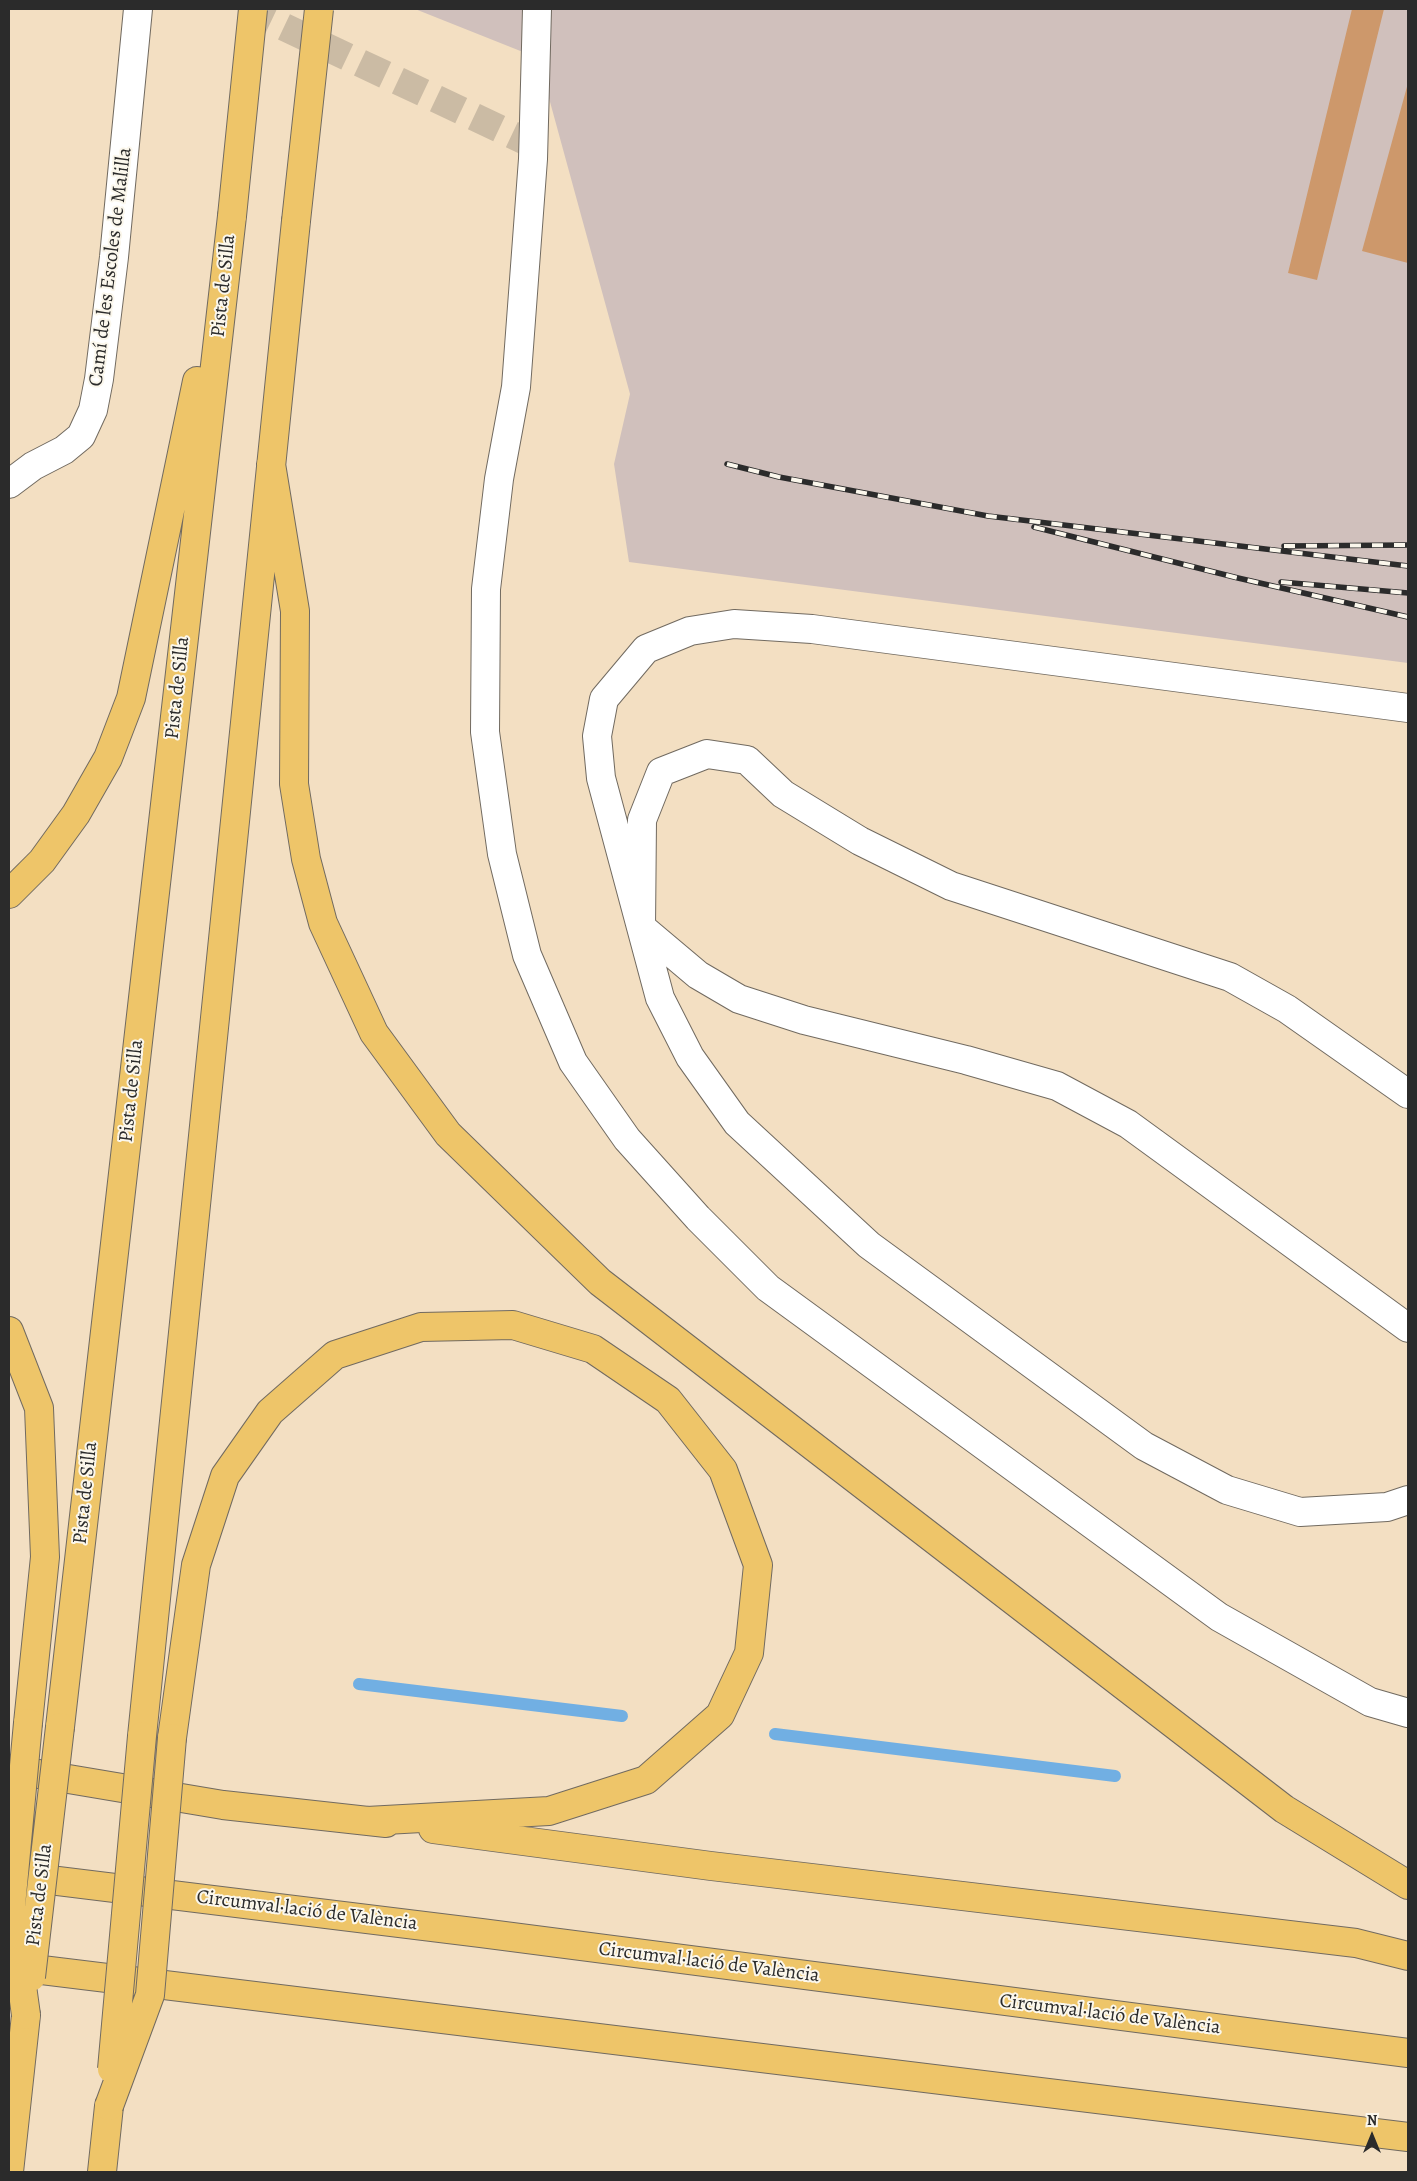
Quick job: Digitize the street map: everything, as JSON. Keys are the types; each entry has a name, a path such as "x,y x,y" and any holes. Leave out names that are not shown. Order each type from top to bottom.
{"highway":[{"name":"Pista de Silla","path":"9,2172 232,216 253,9"},
{"path":"102,2172 142,1736 318,9"},
{"path":"9,894 42,861 76,814 108,758 130,698 232,216"},
{"path":"271,464 295,611 294,784 306,858 323,923 374,1033 448,1134 600,1282 1284,1809 1408,1885"},
{"path":"109,2106 150,1995 172,1738 196,1565 225,1476 270,1412 334,1355 421,1328 513,1325 593,1349 668,1400 723,1470 758,1565 749,1653 720,1715 646,1780 549,1811 367,1820"},
{"path":"9,1331 39,1408 45,1557 11,1906 26,2015"},
{"path":"9,1769 223,1805 367,1820 711,1866 1356,1943 1408,1956"},
{"name":"Circumval·lació de València","path":"9,1876 491,1934 1408,2053"},
{"path":"9,1966 1408,2137"}],"street":[{"name":"Camí de les Escoles de Malilla","path":"9,484 33,466 64,450 81,436 92,410 99,379 114,257 138,9"},
{"path":"537,9 533,159 516,387 500,480 486,588 485,732 502,854 527,954 573,1062 628,1139 698,1218 768,1288 1219,1617 1370,1702 1408,1714"},
{"path":"1408,708 812,629 734,624 690,631 646,649 604,699 597,736 601,778 660,998 690,1058 737,1123 869,1245 1144,1446 1227,1490 1300,1512 1387,1507 1408,1500"},
{"path":"641,927 642,820 661,772 707,754 747,760 783,794 860,841 951,886 1230,977 1287,1009 1408,1094"},
{"path":"641,927 698,975 739,999 804,1020 966,1060 1058,1086 1128,1124 1408,1328"}],"shaded area":[{"path":"415,9 1408,9 1408,663 629,562 614,464 630,394 538,58"}],"building":[{"path":"1352,9 1384,9 1317,280 1288,273"},
{"path":"1408,83 1408,263 1362,251"}],"waterway":[{"path":"359,1684 622,1716"},
{"path":"775,1734 1115,1776"}],"tunnel":[{"path":"246,9 534,145"}],"railway":[{"path":"727,464 779,477 988,516 1408,566"},
{"path":"1034,527 1238,578 1408,617"},
{"path":"1284,546 1408,545"},
{"path":"1281,582 1408,593"}]}
